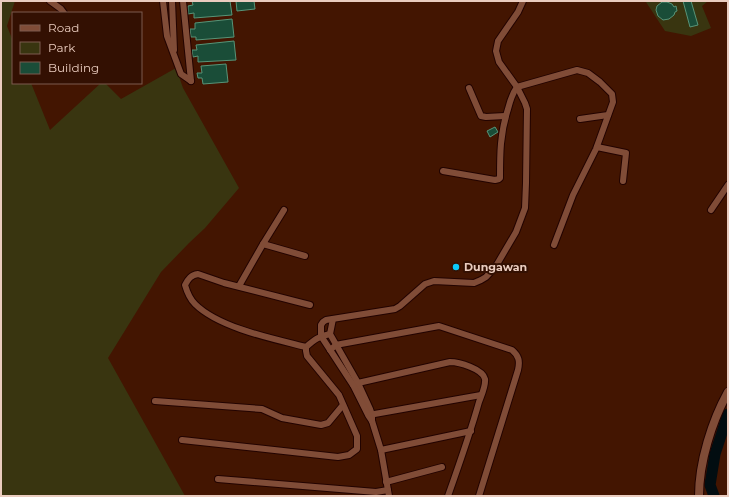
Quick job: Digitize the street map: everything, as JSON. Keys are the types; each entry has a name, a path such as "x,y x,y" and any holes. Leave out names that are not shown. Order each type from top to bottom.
{"street":[{"path":"50,1 63,12"},
{"path":"164,1 166,36 181,74 191,81 183,1"},
{"path":"172,1 174,55"},
{"path":"356,384 321,336 321,325 323,322 326,320 395,309 429,282 474,283 481,280 492,272 520,223 525,208 527,109 517,86 500,62 496,51 498,41 518,12 523,1"},
{"path":"443,171 495,180 499,179 503,129 512,96 517,86 577,70 588,73 612,94 613,102 597,147 573,195 554,245"},
{"path":"469,88 481,116 506,116"},
{"path":"580,119 608,115"},
{"path":"597,147 626,154 623,181"},
{"path":"711,210 728,185"},
{"path":"239,286 284,210"},
{"path":"263,244 305,256"},
{"path":"306,347 270,338 233,326 211,316 194,303 190,298 185,285 190,277 198,274 224,283 310,304"},
{"path":"218,479 388,493 381,450 371,417 330,334 333,319"},
{"path":"330,350 336,345 439,326 512,350 517,354 519,358 518,370 479,496"},
{"path":"306,347 321,336 330,334"},
{"path":"182,440 338,456 349,455 357,449 357,436 339,395 307,356 306,347"},
{"path":"356,384 450,362 474,368 483,374 485,378 481,395 448,496"},
{"path":"699,496 700,480 706,448 721,405 728,392"},
{"path":"371,417 481,395"},
{"path":"155,401 262,409 282,418 321,425 328,423 343,405"},
{"path":"381,450 470,431"},
{"path":"386,482 442,467"}],"green space":[{"path":"1,1 15,1 7,26 12,38 12,84 31,84 50,130 100,84 106,84 121,99 176,68 183,88 239,188 205,228 161,272 108,358 185,496 1,496"},
{"path":"708,1 702,6 711,28 691,36 665,31 646,2"}],"building":[{"path":"192,1 230,1 232,15 194,18 194,13 188,14 188,6 193,5"},
{"path":"236,1 254,1 255,9 237,11"},
{"path":"683,1 691,1 698,25 690,27"},
{"path":"662,2 672,4 674,7 676,6 677,11 669,19 663,20 658,16 656,10 657,6"},
{"path":"232,19 234,37 196,40 196,37 191,37 190,29 195,29 195,23"},
{"path":"234,41 236,60 198,62 198,56 193,57 192,50 197,50 196,45"},
{"path":"226,64 228,82 203,84 202,78 198,78 197,73 202,73 201,66"},
{"path":"495,127 498,132 490,137 487,131"}],"waterway":[{"path":"714,496 710,485 715,454 728,414"}],"place":[{"name":"Dungawan","path":"456,267"}]}
